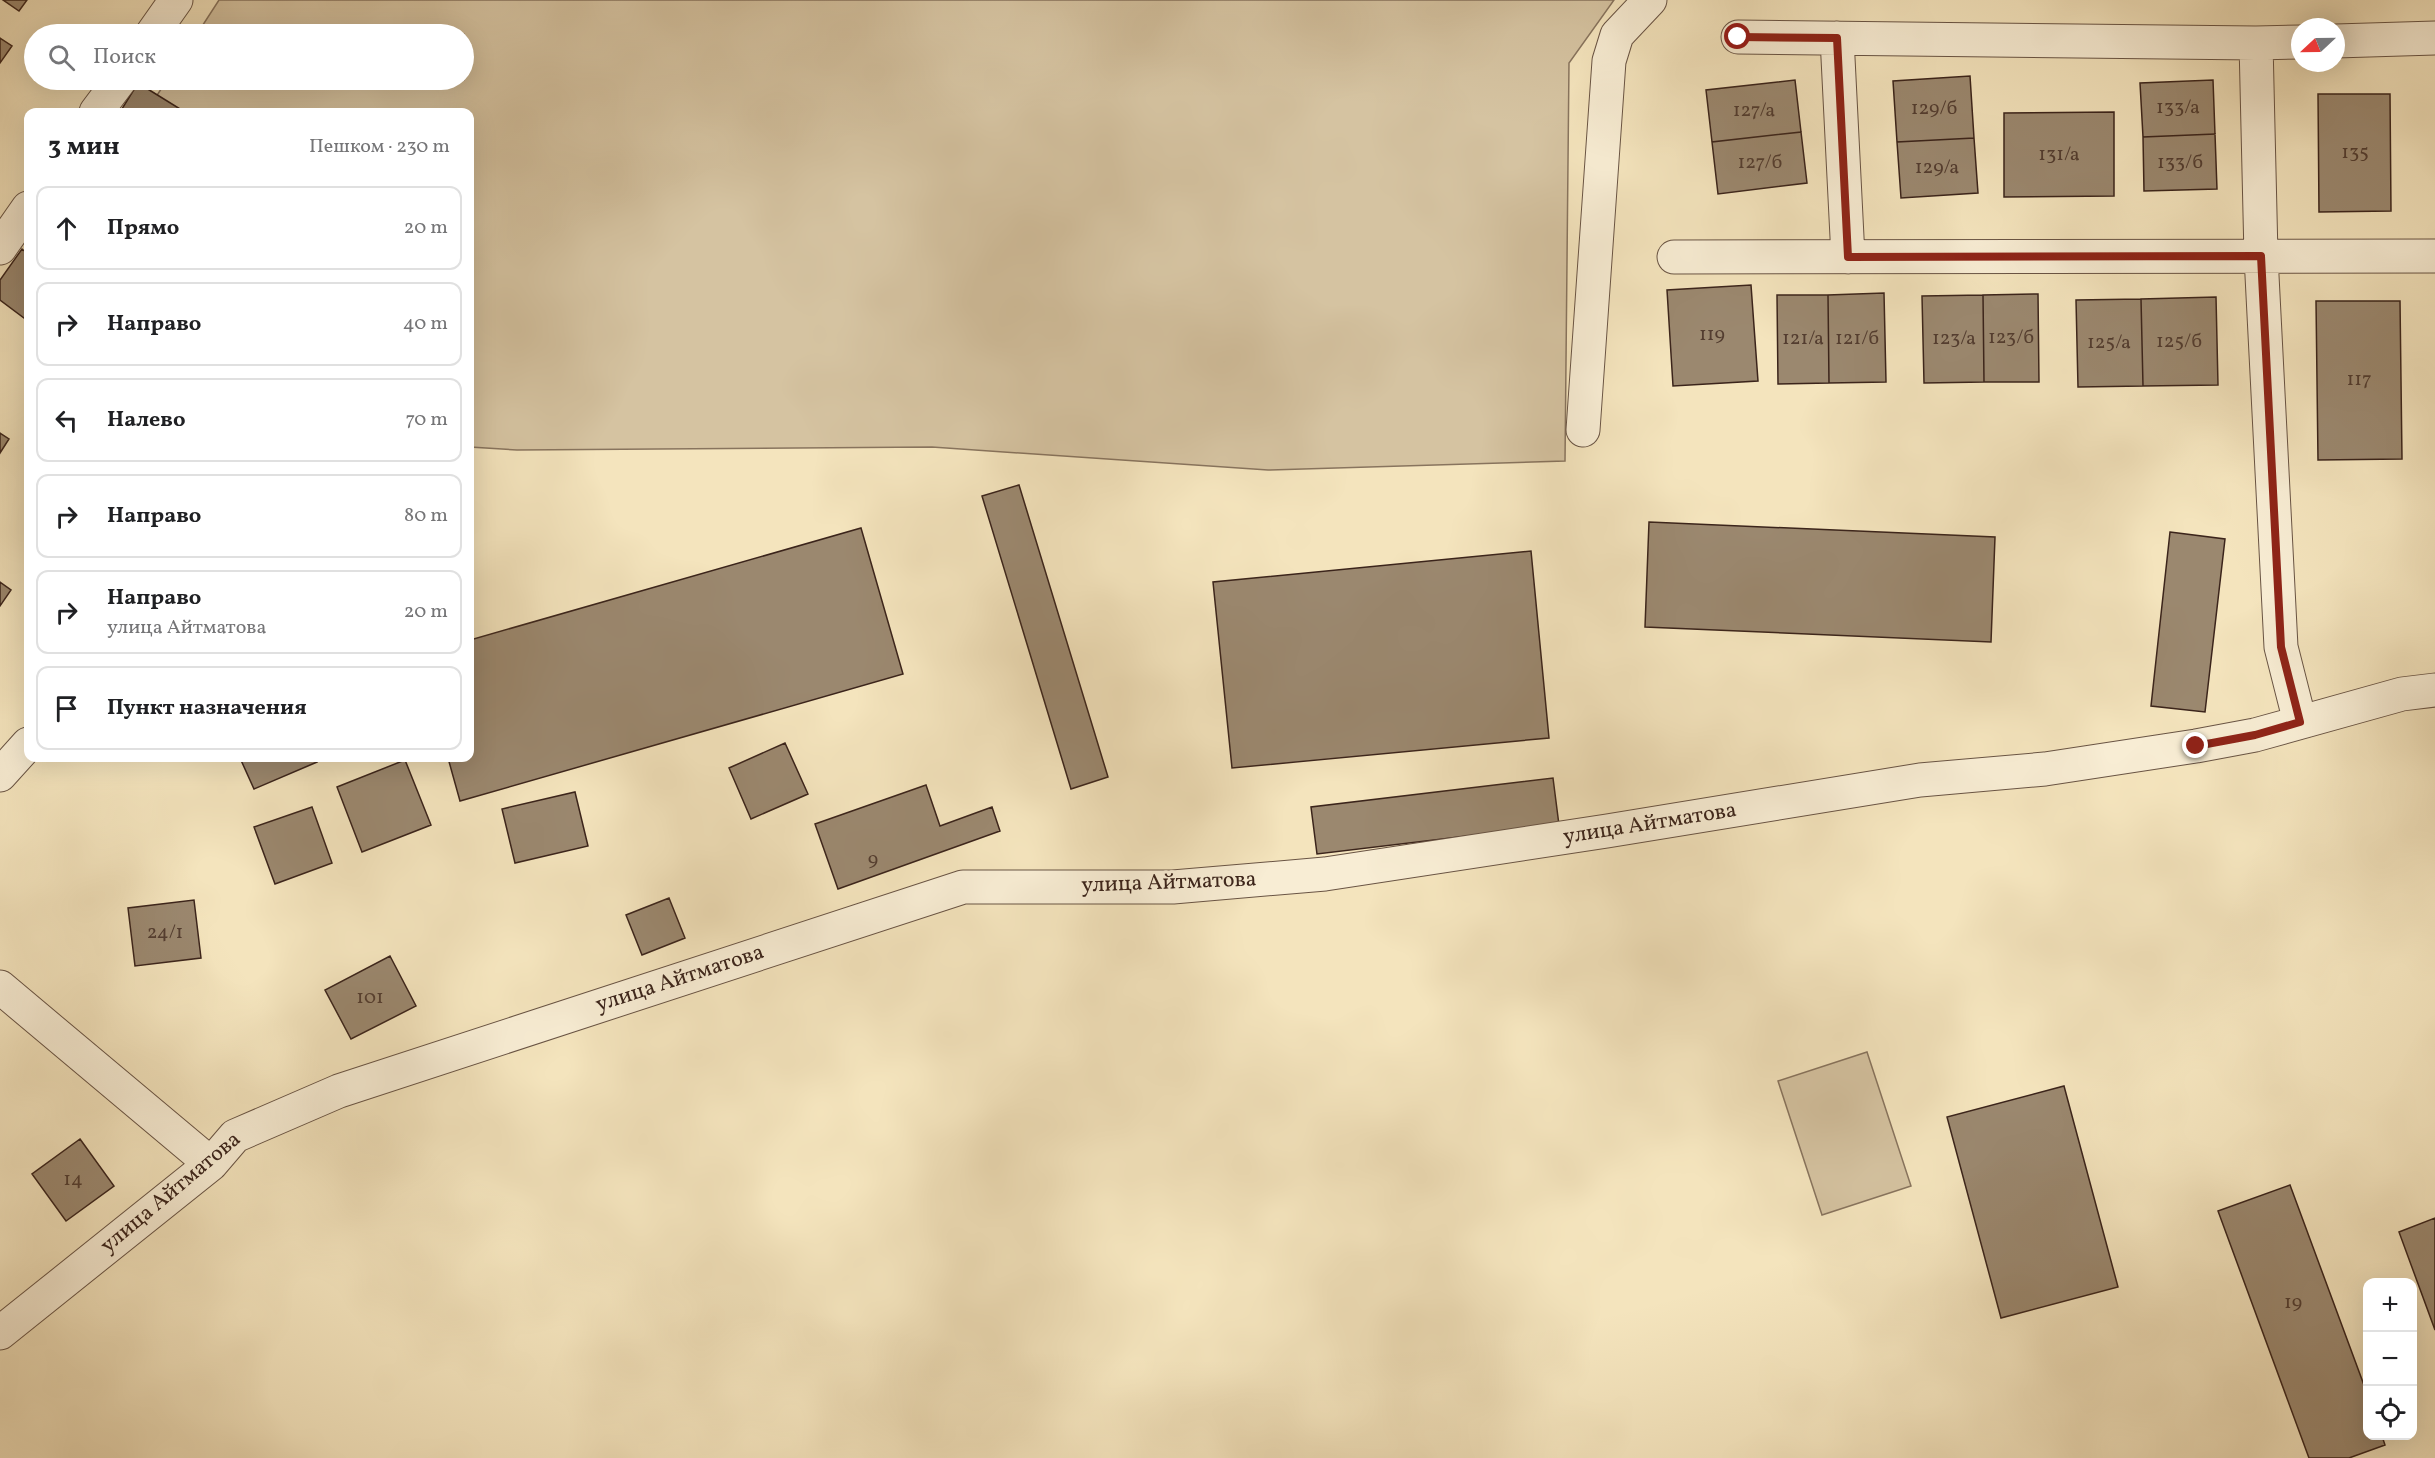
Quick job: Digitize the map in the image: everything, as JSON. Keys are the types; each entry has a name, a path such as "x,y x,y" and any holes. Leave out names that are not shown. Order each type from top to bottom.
{"street":[{"path":"159,24 176,0"},
{"path":"1583,430 1609,61 1617,35 1650,0"},
{"path":"1738,37 2291,42"},
{"path":"1837,38 1848,257"},
{"path":"2345,41 2435,38"},
{"path":"2256,43 2261,256 2281,647 2300,722"},
{"path":"99,108 112,90"},
{"path":"0,248 24,214"},
{"path":"1674,257 2435,256"},
{"name":"улица Айтматова","path":"0,1333 211,1164 235,1136 339,1091 963,886 1173,887 1325,874 1920,780 2045,769 2196,746 2255,735 2402,693 2435,690"},
{"path":"0,775 24,748"},
{"path":"0,987 211,1164"}],"shaded area":[{"path":"219,0 1614,0 1569,63 1565,461 1268,470 932,447 517,450 474,447 474,108 149,108 160,90 474,90 474,24 203,24"},
{"path":"1867,1052 1911,1186 1822,1215 1778,1081"}],"building":[{"path":"3,0 27,0 19,11"},
{"path":"0,38 12,46 0,63"},
{"path":"1970,76 1974,138 1897,142 1893,81"},
{"path":"1795,80 1801,132 1712,142 1706,90"},
{"path":"2213,80 2215,134 2143,137 2140,83"},
{"path":"134,90 149,90 179,108 122,108"},
{"path":"2318,94 2390,94 2391,211 2319,212"},
{"path":"2114,112 2114,196 2004,197 2004,113"},
{"path":"1801,132 1807,183 1718,194 1712,142"},
{"path":"2215,134 2217,189 2144,191 2143,137"},
{"path":"1974,138 1978,193 1901,198 1897,142"},
{"path":"22,249 24,251 24,318 0,300 0,280"},
{"path":"1751,285 1758,381 1673,386 1667,290"},
{"path":"1884,293 1886,382 1829,383 1828,295"},
{"path":"2038,294 2039,382 1984,382 1983,295"},
{"path":"1777,295 1828,295 1829,383 1778,384"},
{"path":"1983,295 1984,382 1924,383 1922,296"},
{"path":"2216,297 2218,385 2143,386 2141,299"},
{"path":"2141,299 2143,386 2078,387 2076,300"},
{"path":"2316,301 2400,301 2402,459 2318,460"},
{"path":"0,433 9,439 0,453"},
{"path":"1019,485 1108,777 1071,789 982,496"},
{"path":"1649,522 1995,537 1991,642 1645,627"},
{"path":"861,528 903,674 460,801 449,762 474,762 474,639"},
{"path":"2170,532 2225,539 2205,712 2151,706"},
{"path":"1531,551 1549,738 1232,768 1213,582"},
{"path":"0,582 11,590 0,606"},
{"path":"785,743 808,794 751,819 729,768"},
{"path":"242,762 317,762 254,789"},
{"path":"400,762 406,762 431,825 362,852 337,787"},
{"path":"1553,778 1559,825 1317,854 1311,807"},
{"path":"926,785 940,826 992,807 1000,831 838,889 815,824"},
{"path":"575,792 588,846 515,863 502,809"},
{"path":"312,807 332,863 275,884 254,827"},
{"path":"669,898 685,938 642,955 626,915"},
{"path":"194,900 201,958 135,966 128,908"},
{"path":"390,956 416,1006 351,1039 325,990"},
{"path":"2064,1086 2118,1287 2001,1318 1947,1117"},
{"path":"80,1139 114,1186 66,1221 32,1174"},
{"path":"2290,1185 2363,1382 2363,1440 2383,1440 2385,1445 2349,1458 2309,1458 2218,1211"},
{"path":"2435,1218 2435,1330 2417,1278 2399,1232"}],"route":[{"path":"1738,37 1837,38 1848,257 2261,256 2281,647 2300,722 2255,735 2196,746"}]}
